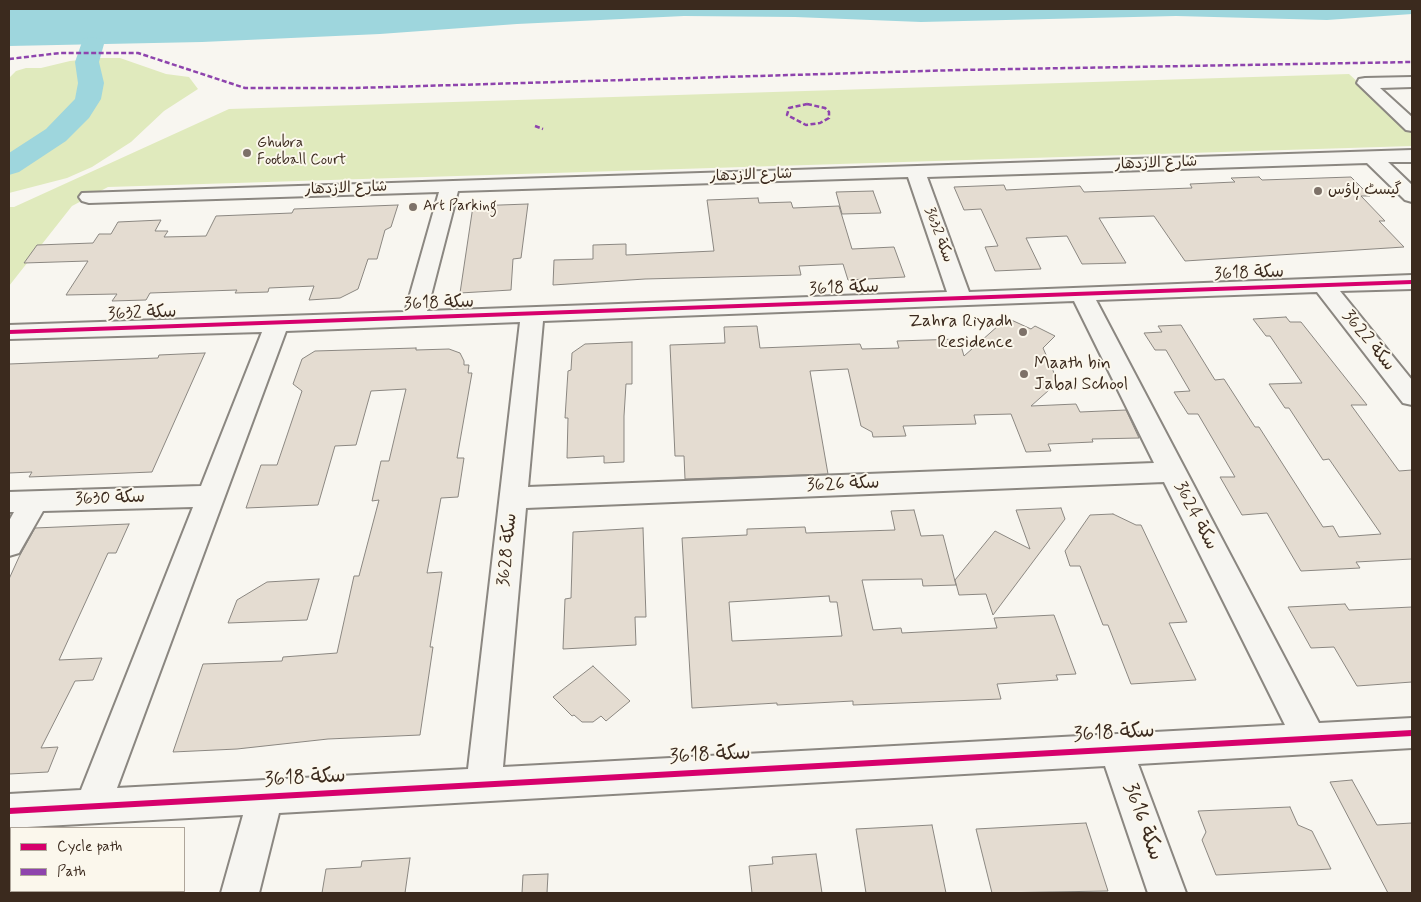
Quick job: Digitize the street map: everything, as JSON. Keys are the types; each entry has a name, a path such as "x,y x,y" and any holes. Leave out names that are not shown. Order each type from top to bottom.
{"street":[{"path":"1412,82 1365,83 1412,126"},
{"name":"شارع الازدهار","path":"90,196 1412,156"},
{"path":"1372,157 1412,196"},
{"name":"سكة 3632","path":"915,171 961,298"},
{"path":"414,319 450,186"},
{"name":"سكة 3618","path":"277,324 1412,282"},
{"name":"سكة 3622","path":"1323,285 1412,397"},
{"name":"سكة 3624","path":"1081,294 1310,739"},
{"name":"سكة 3628","path":"484,785 532,314"},
{"path":"92,807 277,324"},
{"name":"سكة 3632","path":"9,332 277,324"},
{"name":"سكة 3626","path":"514,498 1172,472"},
{"name":"سكة 3630","path":"22,502 211,496"},
{"path":"9,545 22,502"},
{"name":"سكة 3618","path":"9,811 1412,733"},
{"name":"سكة 3616","path":"1116,750 1167,893"},
{"path":"240,893 266,797"}],"green space":[{"path":"120,58 166,74 189,77 198,89 164,111 131,142 92,167 67,178 9,193 9,78 16,71 26,68 41,68 70,61"},
{"path":"1349,74 1412,132 1412,146 108,187 72,206 9,286 9,207 14,207 229,109"}],"water":[{"path":"9,9 1412,9 1412,14 1327,20 1176,16 921,22 795,17 684,16 517,24 380,34 202,42 9,46"}],"building":[{"path":"1259,177 1262,180 1351,177 1370,196 1361,196 1385,221 1379,221 1404,247 1185,261 1154,216 1099,218 1126,263 1082,264 1067,236 1026,238 1041,269 995,271 985,247 998,246 981,209 964,210 954,187 1004,185 1006,190 1080,186 1084,192 1192,188 1190,184 1235,182 1231,178"},
{"path":"873,191 881,213 842,214 836,192"},
{"path":"758,198 759,203 791,202 793,208 839,206 852,249 894,247 905,277 848,280 843,264 799,266 801,275 645,279 553,285 554,260 593,259 593,245 626,244 626,255 714,251 707,200"},
{"path":"528,204 521,258 513,259 511,290 460,293 473,206"},
{"path":"398,205 391,227 385,230 377,259 368,259 358,289 340,298 309,300 314,286 269,288 268,292 235,293 237,290 150,293 146,300 112,301 117,294 66,295 88,261 24,263 37,245 93,243 99,234 111,234 118,222 161,220 155,231 168,231 164,237 206,236 216,216 292,213 294,209"},
{"path":"1286,317 1290,322 1301,322 1367,405 1351,405 1399,471 1412,470 1412,559 1356,562 1360,568 1301,571 1267,513 1242,515 1220,477 1235,477 1198,414 1188,414 1174,392 1190,391 1166,350 1155,350 1144,333 1162,332 1158,326 1181,325 1215,380 1224,379 1255,427 1259,427 1323,527 1333,526 1339,537 1381,534 1329,459 1323,460 1289,408 1285,408 1269,384 1302,383 1270,336 1266,336 1253,319"},
{"path":"1007,318 1031,329 1035,326 1055,336 1043,348 1058,382 1031,406 1076,404 1080,412 1126,410 1139,438 1092,439 1093,442 1048,444 1051,451 1026,452 1011,414 974,415 976,424 903,426 906,436 873,437 872,432 861,426 848,369 810,371 828,474 685,479 684,456 675,456 670,345 725,343 724,327 757,326 760,348 860,344 862,349 899,348 897,341 959,339 964,356"},
{"path":"632,342 632,384 626,384 624,462 604,463 604,456 567,458 568,418 565,418 568,371 571,370 572,353 585,344"},
{"path":"416,348 416,350 449,349 460,353 464,365 469,365 468,373 472,373 457,458 464,458 458,497 441,498 427,573 442,572 430,647 433,647 420,735 328,739 237,749 173,752 203,664 282,661 283,657 337,653 354,576 359,576 379,500 372,501 381,461 389,461 406,389 371,391 356,445 335,446 318,505 246,508 261,465 277,465 302,391 293,384 302,359 315,351"},
{"path":"205,353 152,472 29,477 32,472 9,473 9,364 158,358 159,355"},
{"path":"1061,508 1065,519 993,615 986,594 959,595 955,580 995,531 1030,549 1016,510"},
{"path":"914,510 921,536 943,535 956,585 923,586 922,579 862,580 873,630 901,628 902,633 997,628 994,618 1054,615 1076,674 1056,675 1058,680 997,684 1001,699 853,705 853,701 777,705 777,703 692,708 682,538 747,535 747,529 805,527 806,533 895,530 891,511","holes":["829,596 830,602 837,602 842,636 732,641 729,602"]},
{"path":"1113,514 1136,525 1141,525 1187,622 1169,623 1196,680 1131,684 1108,625 1103,625 1080,566 1070,566 1065,551 1090,515"},
{"path":"129,524 116,553 108,553 59,660 102,658 93,680 75,681 41,748 58,747 48,772 9,774 9,579 19,557 35,528"},
{"path":"643,528 646,617 635,617 636,645 563,649 565,599 571,598 573,532"},
{"path":"319,579 307,620 228,623 237,600 267,582"},
{"path":"1345,604 1349,610 1412,607 1412,682 1357,686 1334,647 1311,648 1288,607"},
{"path":"593,666 630,701 606,721 601,716 593,722 582,722 574,715 572,716 553,697"},
{"path":"1352,780 1377,825 1412,823 1412,893 1388,893 1330,782"},
{"path":"1290,807 1298,825 1312,831 1331,869 1216,875 1202,840 1206,832 1198,811"},
{"path":"1086,823 1108,891 992,893 976,829"},
{"path":"932,825 946,893 866,893 856,829"},
{"path":"816,854 822,893 752,893 749,866 773,864 772,857"},
{"path":"410,858 405,893 322,893 326,869 361,867 362,861"},
{"path":"548,874 547,893 522,893 523,875"}],"waterway":[{"path":"9,166 56,135 79,112 88,99 91,83 87,62 92,44"}],"marked path":[{"path":"9,59 60,53 138,53 245,88 355,88 958,70 1412,62"},
{"path":"807,104 825,108 829,112 829,118 820,123 806,125 789,118 787,115 789,108 807,104"},
{"path":"535,126 543,129"}],"cycle path":[{"path":"9,332 277,324 1412,282"},
{"path":"9,811 1412,733"}],"place":[{"name":"Ghubra Football Court","path":"247,153"},
{"name":"گیسٹ ہاؤس","path":"1318,191"},
{"name":"Art Parking","path":"413,207"},
{"name":"Zahra Riyadh Residence","path":"1023,332"},
{"name":"Maath bin Jabal School","path":"1024,374"}]}
